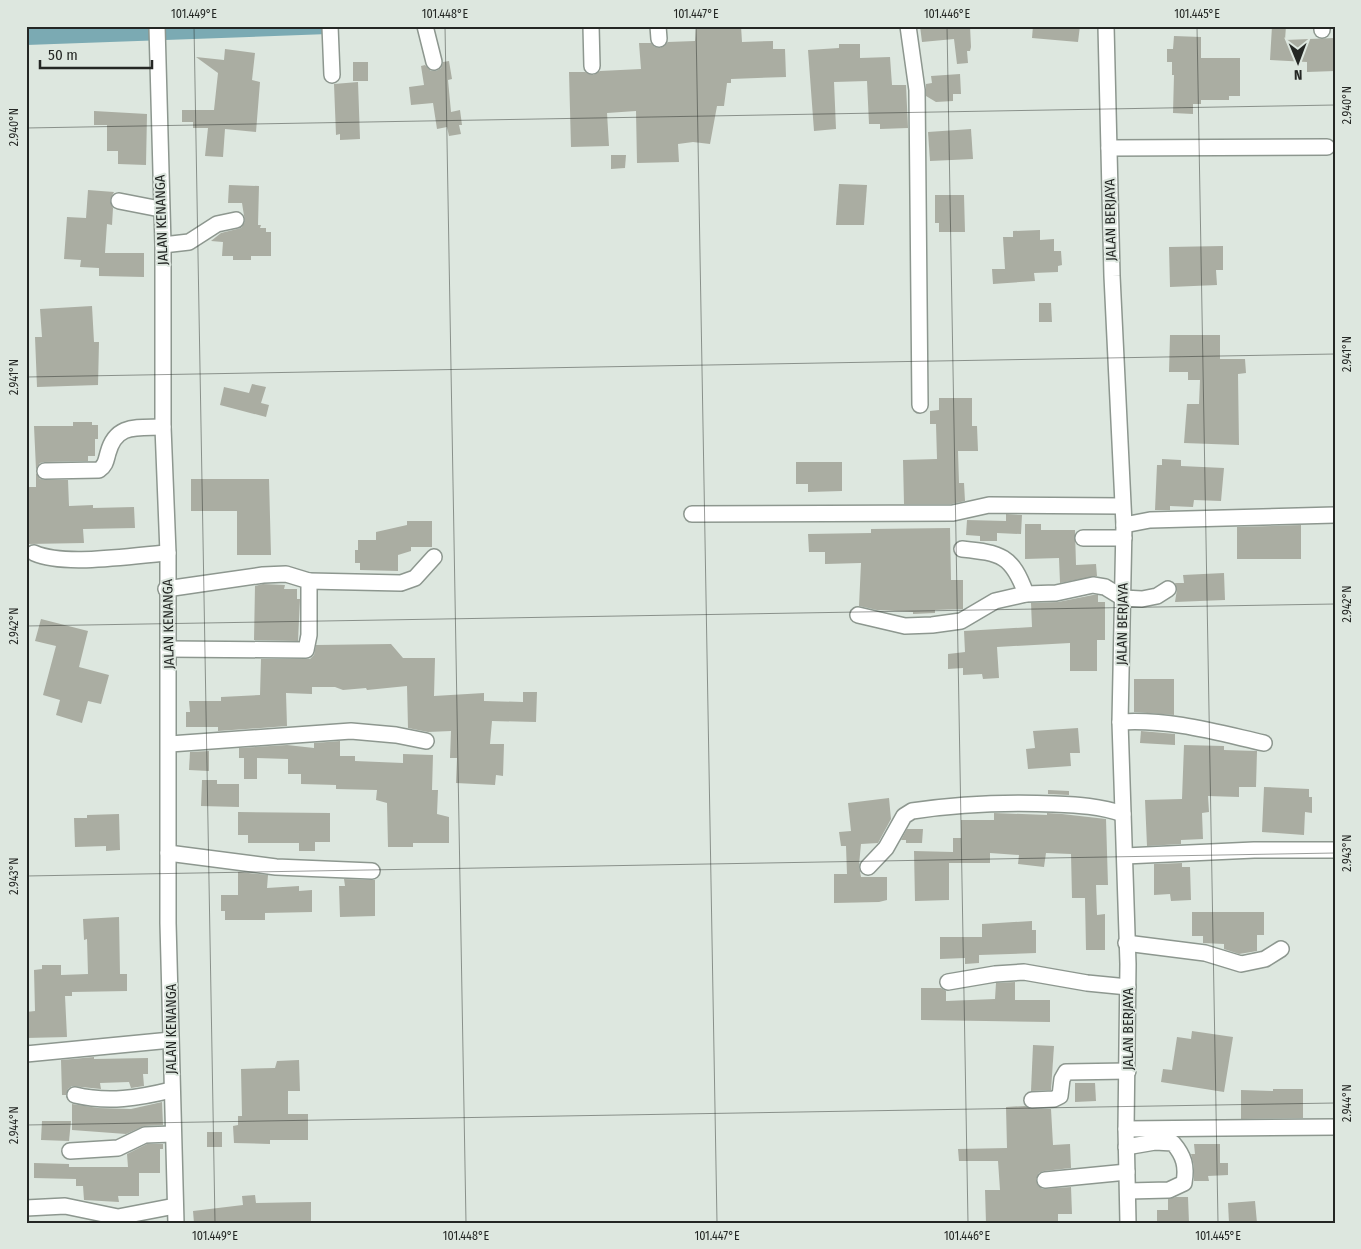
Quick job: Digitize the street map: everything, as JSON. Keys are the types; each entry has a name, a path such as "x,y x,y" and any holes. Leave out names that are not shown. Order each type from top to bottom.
{"street":[{"name":"JALAN KENANGA","path":"157,26 160,209 163,245 163,428 168,553 166,589 170,744 168,852 171,1090 176,1223"},
{"path":"330,26 332,75"},
{"name":"JALAN BERJAYA","path":"1106,26 1112,276 1124,532 1120,722 1128,987 1126,1129 1128,1223"},
{"path":"908,28 917,90 920,405"},
{"path":"426,32 434,62"},
{"path":"592,33 592,66"},
{"path":"1109,148 1327,147"},
{"path":"119,202 160,209"},
{"path":"163,245 189,242 217,224 236,220"},
{"path":"45,471 99,470 104,466 112,438 119,432 131,429 163,428"},
{"path":"692,514 953,513 989,505 1122,506"},
{"path":"1083,538 1124,532 1150,520 1335,515"},
{"path":"962,549 999,555 1020,576 1026,594"},
{"path":"34,553 47,559 98,558 168,553"},
{"path":"166,589 263,575 286,574 309,581 401,584 416,578 434,557"},
{"path":"168,649 306,650 310,626 309,581"},
{"path":"858,615 905,626 932,625 961,621 995,601 1026,594 1056,592 1093,585 1105,587 1123,598 1142,598 1157,596 1168,589"},
{"path":"1120,722 1151,721 1186,724 1264,743"},
{"path":"170,744 351,731 396,735 426,742"},
{"path":"868,867 886,848 904,816 912,811 968,804 1015,802 1103,807 1123,814"},
{"path":"1125,856 1254,850 1335,850"},
{"path":"168,852 276,867 372,871"},
{"path":"1126,942 1205,953 1241,964 1265,959 1281,949"},
{"path":"948,982 995,974 1024,972 1088,983 1128,987"},
{"path":"26,1054 171,1040"},
{"path":"1032,1100 1054,1100 1060,1096 1062,1079 1066,1072 1128,1071"},
{"path":"75,1095 90,1099 124,1100 171,1090"},
{"path":"1126,1129 1335,1127"},
{"path":"70,1151 118,1148 145,1135 172,1134"},
{"path":"1126,1147 1155,1142 1172,1143 1182,1153 1186,1174 1184,1183 1169,1190 1128,1190"},
{"path":"1045,1180 1127,1172"},
{"path":"26,1208 66,1206 118,1217 175,1206"}],"building":[{"path":"741,26 742,42 773,41 773,49 785,49 786,77 731,79 731,83 727,83 724,106 717,106 710,144 693,142 678,144 679,162 637,163 636,111 607,113 609,146 571,147 569,72 585,72 593,75 600,71 641,69 639,43 651,43 655,47 660,48 668,42 695,41 696,29"},
{"path":"920,26 970,26 971,47 970,51 967,51 968,63 957,64 954,39 922,42"},
{"path":"1033,26 1080,26 1078,42 1032,38"},
{"path":"1272,26 1286,26 1285,40 1334,38 1335,71 1307,72 1307,62 1270,60"},
{"path":"1174,36 1201,37 1201,58 1240,58 1240,96 1229,96 1229,100 1201,100 1201,104 1193,104 1193,114 1173,113 1174,75 1172,75 1172,62 1167,62 1167,49 1173,49"},
{"path":"839,44 860,44 860,58 890,57 892,85 906,85 908,128 880,129 880,124 869,124 867,81 834,82 836,129 814,131 808,50 839,48"},
{"path":"225,49 255,53 252,80 260,82 256,132 225,129 223,157 205,156 208,128 193,128 193,122 182,122 182,110 214,110 218,73 196,57 224,60"},
{"path":"449,61 452,79 448,80 451,112 460,110 462,125 459,125 461,134 449,136 447,127 437,129 433,103 411,105 409,87 424,85 421,66 425,65 431,71 436,71 441,68 443,62"},
{"path":"353,62 368,62 368,81 353,81"},
{"path":"960,74 961,94 953,94 953,101 936,102 926,96 926,84 932,83 931,76"},
{"path":"358,82 360,139 340,140 340,134 336,135 334,84"},
{"path":"94,111 147,114 146,165 118,164 118,151 107,151 107,125 94,125"},
{"path":"971,129 973,159 930,161 928,132"},
{"path":"611,155 626,155 625,168 611,169"},
{"path":"839,184 867,185 864,225 836,225"},
{"path":"229,185 259,186 258,225 261,225 260,228 266,228 266,232 271,232 271,256 251,256 251,260 233,260 233,256 222,256 223,242 211,241 221,233 241,228 245,222 242,203 228,203"},
{"path":"88,190 114,192 110,200 113,208 112,225 107,224 105,253 144,253 144,277 99,276 99,268 80,267 81,260 64,259 67,217 86,218"},
{"path":"935,195 964,195 965,232 939,232 939,223 935,223"},
{"path":"1040,230 1040,240 1054,239 1054,251 1061,251 1062,265 1058,266 1058,272 1034,273 1035,281 993,284 992,269 1005,269 1003,237 1013,237 1013,231"},
{"path":"1223,246 1223,270 1216,270 1217,285 1170,287 1169,247"},
{"path":"1039,303 1051,303 1052,322 1039,322"},
{"path":"92,306 94,342 99,342 98,385 37,387 35,337 42,337 40,309"},
{"path":"1170,335 1220,335 1220,359 1245,359 1246,373 1238,374 1239,445 1184,443 1187,404 1199,404 1200,380 1188,380 1188,372 1169,372"},
{"path":"252,384 266,387 261,403 269,405 266,417 220,405 224,387 249,393"},
{"path":"939,398 972,398 972,426 977,426 978,451 958,451 959,483 964,483 965,501 952,504 904,504 903,460 937,459 936,424 930,424 930,411 939,410"},
{"path":"73,422 92,422 92,425 98,425 98,439 95,439 95,456 88,456 88,461 44,462 40,463 36,469 34,426 73,426"},
{"path":"1162,459 1181,460 1181,466 1224,468 1221,501 1194,500 1193,507 1170,506 1170,510 1155,510 1157,465 1162,465"},
{"path":"796,462 842,462 842,491 808,492 808,484 796,484"},
{"path":"36,473 40,479 68,480 69,506 93,505 93,508 134,507 135,528 83,529 84,543 28,544 29,487 36,487"},
{"path":"191,479 269,479 271,555 237,555 237,511 191,511"},
{"path":"1006,514 1022,515 1021,534 997,533 997,541 980,541 980,536 966,535 967,520 1006,521"},
{"path":"407,521 432,521 432,547 411,547 411,551 398,555 398,571 360,570 360,563 355,563 355,550 358,550 358,540 376,540 376,532 407,525"},
{"path":"1025,524 1041,524 1041,530 1075,530 1076,565 1096,564 1097,576 1060,583 1059,558 1025,559"},
{"path":"1301,525 1301,559 1237,559 1237,527"},
{"path":"950,528 951,580 963,580 963,609 935,610 935,613 913,614 913,612 877,610 859,606 861,563 825,564 825,552 809,552 808,534 871,533 871,529"},
{"path":"1224,573 1225,600 1175,602 1177,589 1175,583 1184,583 1183,575"},
{"path":"263,584 285,585 284,589 297,589 297,599 300,599 298,641 254,640 255,586"},
{"path":"1098,595 1098,602 1105,602 1105,640 1097,640 1097,671 1070,671 1070,643 997,647 999,678 983,679 982,674 963,675 963,668 948,669 948,654 965,652 964,631 1032,627 1031,603 1058,602"},
{"path":"41,619 88,631 79,667 109,675 101,704 88,701 82,723 56,715 60,700 43,695 56,646 35,641"},
{"path":"391,644 403,658 435,658 434,696 484,693 484,701 523,702 523,692 537,692 536,722 492,721 490,744 504,744 503,776 496,775 495,785 456,783 457,758 450,758 451,731 428,732 408,728 407,686 367,690 366,688 343,690 335,687 312,687 312,694 286,693 287,726 218,731 218,727 186,727 186,712 190,712 189,701 221,701 221,697 260,695 261,659 310,659 314,655 316,645"},
{"path":"1134,679 1174,679 1174,715 1134,712"},
{"path":"1078,728 1080,753 1070,753 1071,766 1028,769 1026,749 1035,748 1033,731"},
{"path":"1141,731 1175,734 1175,745 1140,743"},
{"path":"340,741 340,756 355,756 355,761 403,763 403,754 433,755 432,790 438,790 437,814 449,817 449,843 413,843 413,847 388,847 387,803 376,800 377,790 336,789 336,785 301,784 301,774 288,774 288,759 257,758 257,779 244,779 244,758 239,758 239,748 287,745 314,748 314,743"},
{"path":"1184,745 1224,746 1224,750 1257,751 1256,787 1239,787 1239,797 1208,796 1209,812 1202,813 1203,839 1181,840 1181,844 1147,846 1145,800 1182,799"},
{"path":"209,751 209,771 189,770 190,752"},
{"path":"202,780 217,780 217,784 239,784 239,807 201,806"},
{"path":"1264,787 1309,789 1309,797 1312,797 1312,813 1305,812 1304,835 1262,832"},
{"path":"1048,790 1069,791 1069,795 1048,794"},
{"path":"889,798 891,819 878,843 861,844 859,865 861,877 887,877 887,900 879,902 834,903 834,874 847,874 846,846 841,846 839,832 851,831 848,803"},
{"path":"238,812 330,813 330,842 315,842 315,851 299,851 299,843 248,843 248,835 238,835"},
{"path":"994,813 1047,815 1047,813 1106,819 1108,885 1096,885 1097,915 1105,914 1105,950 1086,950 1085,898 1072,898 1071,854 1046,853 1044,867 1018,864 1019,855 990,853 990,863 949,863 949,900 915,901 914,851 953,852 953,838 961,838 961,820 994,820"},
{"path":"119,814 120,850 106,851 106,846 75,847 74,818 87,818 87,815"},
{"path":"907,829 923,829 922,843 906,843 906,840 901,840"},
{"path":"1182,863 1182,867 1190,867 1191,900 1171,901 1170,894 1154,895 1154,864"},
{"path":"238,872 268,875 267,888 299,886 299,891 312,890 312,912 265,913 265,920 225,920 225,911 221,911 221,895 238,895"},
{"path":"344,879 375,880 375,916 340,917 339,886 345,886"},
{"path":"1192,912 1264,912 1264,935 1257,935 1257,951 1239,954 1224,949 1224,944 1203,943 1203,936 1192,936"},
{"path":"119,917 120,974 127,974 127,991 72,992 72,996 65,996 67,1037 26,1038 26,1012 35,1011 34,970 42,969 42,965 61,965 61,975 88,974 87,939 84,940 83,919"},
{"path":"1032,921 1032,930 1036,930 1036,953 979,955 979,963 965,964 965,958 940,959 940,937 982,937 982,924"},
{"path":"1015,982 1015,1000 1050,1000 1050,1022 921,1020 921,988 941,988 946,991 946,1001 995,999 996,983"},
{"path":"1192,1031 1233,1037 1224,1092 1161,1082 1163,1069 1172,1070 1177,1037 1191,1039"},
{"path":"1033,1045 1054,1046 1051,1090 1031,1091"},
{"path":"94,1057 94,1059 148,1058 148,1074 143,1074 144,1086 131,1088 129,1082 100,1083 101,1089 72,1086 68,1089 66,1095 62,1095 61,1060"},
{"path":"299,1060 300,1091 288,1091 288,1114 308,1114 308,1140 270,1140 270,1144 234,1143 233,1126 238,1125 238,1116 242,1116 241,1069 275,1068 277,1061"},
{"path":"1075,1083 1095,1083 1096,1101 1075,1102"},
{"path":"1273,1089 1303,1089 1303,1118 1241,1119 1241,1090 1273,1091"},
{"path":"162,1102 163,1125 144,1126 126,1134 72,1130 72,1104 98,1108 131,1109"},
{"path":"1025,1106 1032,1109 1051,1109 1053,1145 1070,1144 1071,1168 1044,1171 1039,1173 1036,1180 1042,1189 1071,1187 1072,1214 1058,1214 1058,1223 986,1223 985,1190 1000,1190 998,1161 959,1161 958,1149 1007,1148 1006,1107"},
{"path":"42,1121 71,1121 69,1141 41,1140"},
{"path":"207,1132 222,1132 222,1147 207,1147"},
{"path":"147,1144 163,1144 163,1149 160,1149 160,1173 139,1173 139,1196 118,1196 119,1202 84,1200 83,1186 76,1186 76,1179 34,1178 34,1163 69,1164 69,1167 128,1167 127,1154"},
{"path":"1194,1144 1220,1144 1220,1163 1228,1163 1228,1175 1208,1176 1209,1181 1194,1181 1194,1166 1191,1154 1195,1154"},
{"path":"255,1195 256,1203 311,1202 311,1223 194,1223 193,1211 243,1205 242,1196"},
{"path":"1188,1197 1189,1223 1157,1223 1157,1210 1168,1210 1168,1199"},
{"path":"1255,1201 1257,1223 1229,1223 1228,1203"}],"waterway":[{"path":"26,37 328,26"}]}
